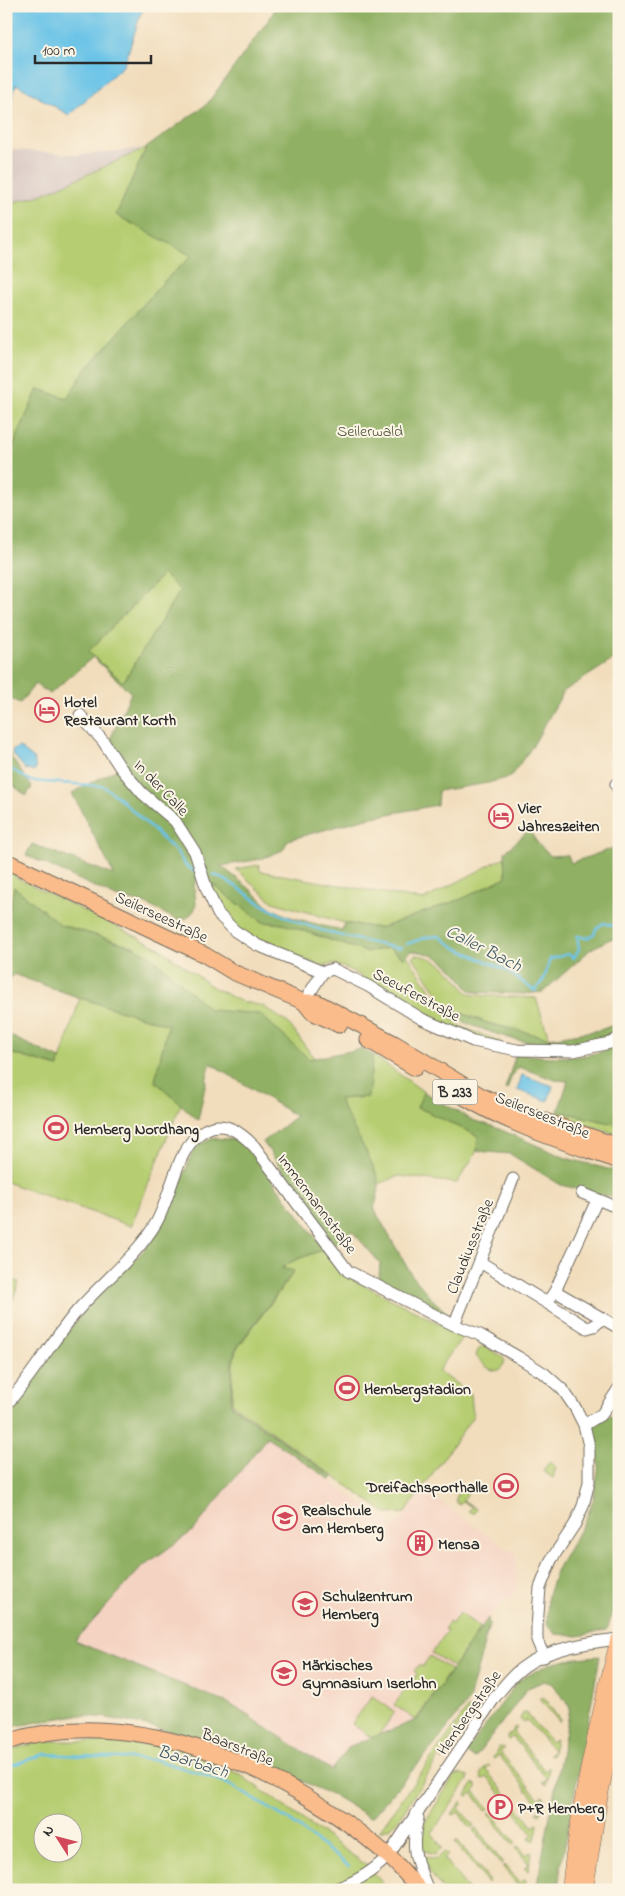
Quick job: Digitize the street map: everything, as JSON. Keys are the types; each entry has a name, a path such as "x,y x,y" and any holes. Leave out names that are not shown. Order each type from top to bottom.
{"highway":[{"path":"571,1890 584,1796 619,1640"},
{"path":"584,1890 598,1799 619,1698"}],"main road":[{"name":"Seilerseestraße","path":"6,861 205,955 234,972 304,1002 316,1002 394,1043 480,1095 516,1111 619,1146"},
{"name":"Seilerseestraße","path":"304,1002 312,1012 361,1036 479,1107 516,1124 619,1161"},
{"name":"Baarstraße","path":"6,1742 58,1731 92,1729 150,1734 243,1764 292,1788 337,1816 388,1856 420,1890"}],"street":[{"name":"In der Calle","path":"80,715 103,741 120,767 142,793 175,821 195,852 207,890 218,914 235,931 257,945 323,972"},
{"name":"Seeuferstraße","path":"323,972 333,970 368,986 422,1019 473,1042 517,1050 573,1051 610,1043 619,1038"},
{"path":"304,1002 323,972"},
{"name":"Immermannstraße","path":"6,1405 78,1309 148,1236 166,1203 188,1144 205,1130 214,1126 226,1127 241,1133 254,1146 348,1271 454,1325 480,1335 545,1374 563,1390 576,1409 584,1425 589,1446 590,1466 586,1494 575,1524 551,1560 544,1576 538,1601 536,1627 544,1637 546,1655"},
{"name":"Claudiusstraße","path":"454,1325 513,1179"},
{"path":"582,1194 619,1208"},
{"path":"547,1303 555,1291 597,1200"},
{"path":"480,1262 587,1328 594,1326 602,1319"},
{"path":"555,1291 619,1328"},
{"path":"584,1425 602,1414 619,1388"},
{"name":"Hembergstraße","path":"332,1890 362,1878 388,1856 509,1679 524,1666 546,1655 597,1641 619,1640"},
{"name":"Hembergstraße","path":"420,1811 414,1833 414,1853 428,1890"}],"shaded area":[{"path":"146,148 41,195 6,204 6,149 79,155"},
{"name":"Schulzentrum Hemberg","path":"267,1437 395,1527 424,1490 516,1555 517,1591 488,1618 417,1720 350,1746 331,1770 230,1704 75,1641 142,1567 194,1530"}],"green space":[{"name":"Seilerwald","path":"276,6 619,6 619,656 564,691 532,747 510,777 488,783 438,791 437,805 367,818 288,840 283,850 261,859 221,866 268,906 287,916 342,931 344,923 380,928 464,898 506,877 505,852 529,830 538,844 551,856 568,855 571,863 619,846 619,938 610,939 591,949 543,992 523,994 474,992 468,988 444,961 427,953 411,951 404,958 389,948 366,952 283,924 263,922 213,885 198,877 194,885 196,904 194,911 187,918 177,920 144,903 116,897 26,855 32,844 114,875 72,793 123,766 109,742 131,693 93,657 50,694 35,684 20,703 6,697 6,462 38,389 67,398 84,372 167,278 192,256 116,215 146,148 207,104 272,15","holes":["163,574 180,591 123,682 88,652"]},
{"path":"146,148 117,215 193,256 167,278 84,372 67,398 38,389 6,462 6,204 41,195"},
{"path":"164,573 180,591 123,682 88,652"},
{"path":"6,750 32,787 26,796 6,779"},
{"path":"505,857 506,877 464,898 380,928 344,923 273,902 236,869 259,865 260,871 423,900"},
{"path":"6,868 15,873 15,877 158,947 214,988 240,1001 263,1006 288,1023 314,1058 309,1060 260,1014 210,1010 151,956 132,946 61,925 14,887 6,927"},
{"path":"210,885 213,885 263,922 283,924 366,952 389,948 404,958 407,955 447,1015 462,1027 500,1041 500,1044 463,1033 440,1023 352,971 335,964 321,966 260,943 237,929 221,913"},
{"path":"14,887 61,925 132,946 151,956 210,1010 260,1014 309,1059 361,1049 373,1055 368,1097 339,1099 378,1178 379,1189 374,1209 411,1274 434,1301 456,1321 429,1310 379,1278 380,1263 352,1231 335,1245 263,1142 296,1116 210,1063 198,1120 155,1081 168,1025 80,998 13,974 6,986 6,927"},
{"path":"415,955 433,959 443,965 470,994 536,998 549,1038 487,1023 447,1007 413,957"},
{"path":"80,998 168,1025 155,1081 181,1104 131,1226 6,1182 6,1052 58,1067"},
{"path":"447,1007 487,1023 549,1038 600,1030 619,1023 619,1030 603,1038 586,1043 551,1045 533,1043 515,1040 468,1024"},
{"path":"6,1034 60,1059 59,1067 6,1052"},
{"path":"619,1044 619,1125 558,1111 568,1081 555,1080 519,1067 512,1075 507,1090 505,1089 516,1054 555,1057 581,1056 607,1050"},
{"path":"373,1055 424,1092 417,1107 478,1136 477,1151 457,1183 399,1176 379,1184 371,1162 339,1099 368,1097"},
{"path":"424,1092 472,1120 492,1126 566,1158 619,1172 619,1199 561,1185 510,1154 477,1151 478,1136 417,1107"},
{"path":"558,1111 619,1125 619,1135 556,1115"},
{"path":"214,1138 239,1140 251,1152 324,1249 293,1261 282,1268 294,1271 235,1350 232,1364 231,1405 333,1477 331,1480 267,1437 194,1530 142,1567 75,1641 230,1704 331,1770 350,1746 417,1720 488,1618 489,1625 469,1700 436,1743 371,1818 336,1797 258,1760 223,1745 167,1730 108,1718 76,1715 6,1728 6,1413 83,1312 145,1249 170,1210 194,1148"},
{"name":"Hembergstadion","path":"324,1249 337,1267 348,1277 463,1336 438,1371 471,1394 473,1416 405,1513 387,1514 232,1404 233,1364 236,1350 294,1272 281,1268 293,1261"},
{"path":"6,1278 19,1282 6,1320"},
{"path":"483,1346 502,1356 505,1361 499,1370 487,1367 476,1356 478,1350"},
{"path":"618,1416 619,1586 608,1627 606,1630 578,1636 555,1634 547,1624 548,1595 556,1571 586,1519 593,1500 599,1465 591,1418"},
{"path":"550,1461 556,1468 553,1478 543,1471"},
{"path":"462,1487 469,1491 463,1500 476,1509 474,1513 468,1512 472,1507 462,1501 459,1505 457,1503 457,1496"},
{"path":"459,1613 480,1627 472,1640 475,1642 470,1649 467,1647 453,1667 432,1653 447,1631 444,1629 449,1622 452,1624"},
{"path":"430,1656 451,1670 442,1682 445,1684 441,1691 437,1689 416,1720 394,1705 417,1674 414,1671 419,1665 422,1667"},
{"path":"600,1656 558,1890 536,1890 570,1708 553,1684 544,1681 528,1688 475,1758 465,1753 519,1680 549,1664 576,1658"},
{"path":"372,1696 395,1712 375,1740 352,1724"},
{"path":"543,1697 560,1720 559,1722 540,1699"},
{"path":"477,1706 479,1706 442,1761 442,1760"},
{"path":"467,1709 471,1709 399,1818 390,1828 379,1831"},
{"path":"523,1713 526,1713 551,1742 556,1739 552,1756 549,1754 553,1750 527,1720 523,1723 520,1719"},
{"path":"515,1727 517,1728 513,1732 545,1771 549,1767 547,1779 513,1737 507,1739"},
{"path":"44,1741 163,1742 239,1774 369,1867 388,1890 6,1890 6,1751"},
{"path":"499,1747 505,1748 500,1752 539,1799 544,1797 540,1814 537,1812 541,1808 499,1755 493,1758"},
{"path":"488,1765 490,1766 486,1770 533,1827 538,1825 535,1840 529,1838 533,1834 487,1777 482,1780 481,1773"},
{"path":"461,1774 468,1776 468,1780 432,1833 442,1848 436,1854 421,1850 419,1838 421,1828 454,1776"},
{"path":"474,1783 478,1787 474,1791 489,1809 486,1811 472,1793 468,1796 466,1795"},
{"path":"461,1802 463,1804 459,1808 474,1826 471,1828 458,1812 454,1815 452,1814"},
{"path":"490,1812 516,1843 513,1845 488,1814"},
{"path":"476,1828 503,1863 501,1864 473,1830"},
{"path":"457,1840 490,1881 488,1883 455,1842"},
{"path":"518,1846 526,1855 530,1852 532,1853 528,1871 524,1868 529,1864 516,1848"},
{"path":"445,1852 448,1855 444,1859 469,1890 443,1890 429,1871 422,1855 436,1859"},
{"path":"505,1865 520,1883 525,1879 524,1890 521,1890 503,1867"}],"water":[{"path":"6,6 146,6 141,13 124,65 69,115 16,84 12,99 6,97"},
{"path":"19,747 34,759 36,769 33,771 26,770 12,753 13,750"},
{"path":"522,1075 553,1086 548,1101 517,1090"}],"waterway":[{"name":"Caller Bach","path":"6,761 11,769 31,781 103,786 118,797 177,852 185,865 197,873"},
{"name":"Caller Bach","path":"214,875 229,882 285,917 316,929 348,938 401,947"},
{"name":"Caller Bach","path":"407,944 427,937 439,936 456,948 506,970 535,991 544,979 550,959 568,954 574,958 579,949 577,936 587,938 594,934 596,929 603,923 619,927"},
{"name":"Baarbach","path":"6,1767 45,1754 156,1760 230,1785 289,1820 349,1866"}],"place":[{"name":"Hotel Restaurant Korth","path":"47,710"},
{"name":"Vier Jahreszeiten","path":"501,816"},
{"name":"Hemberg Nordhang","path":"56,1128"},
{"name":"Hembergstadion","path":"347,1388"},
{"name":"Dreifachsporthalle","path":"506,1486"},
{"name":"Realschule am Hemberg","path":"285,1518"},
{"name":"Mensa","path":"420,1543"},
{"name":"Schulzentrum Hemberg","path":"305,1604"},
{"name":"Märkisches Gymnasium Iserlohn","path":"284,1673"},
{"name":"P+R Hemberg","path":"500,1807"}]}
